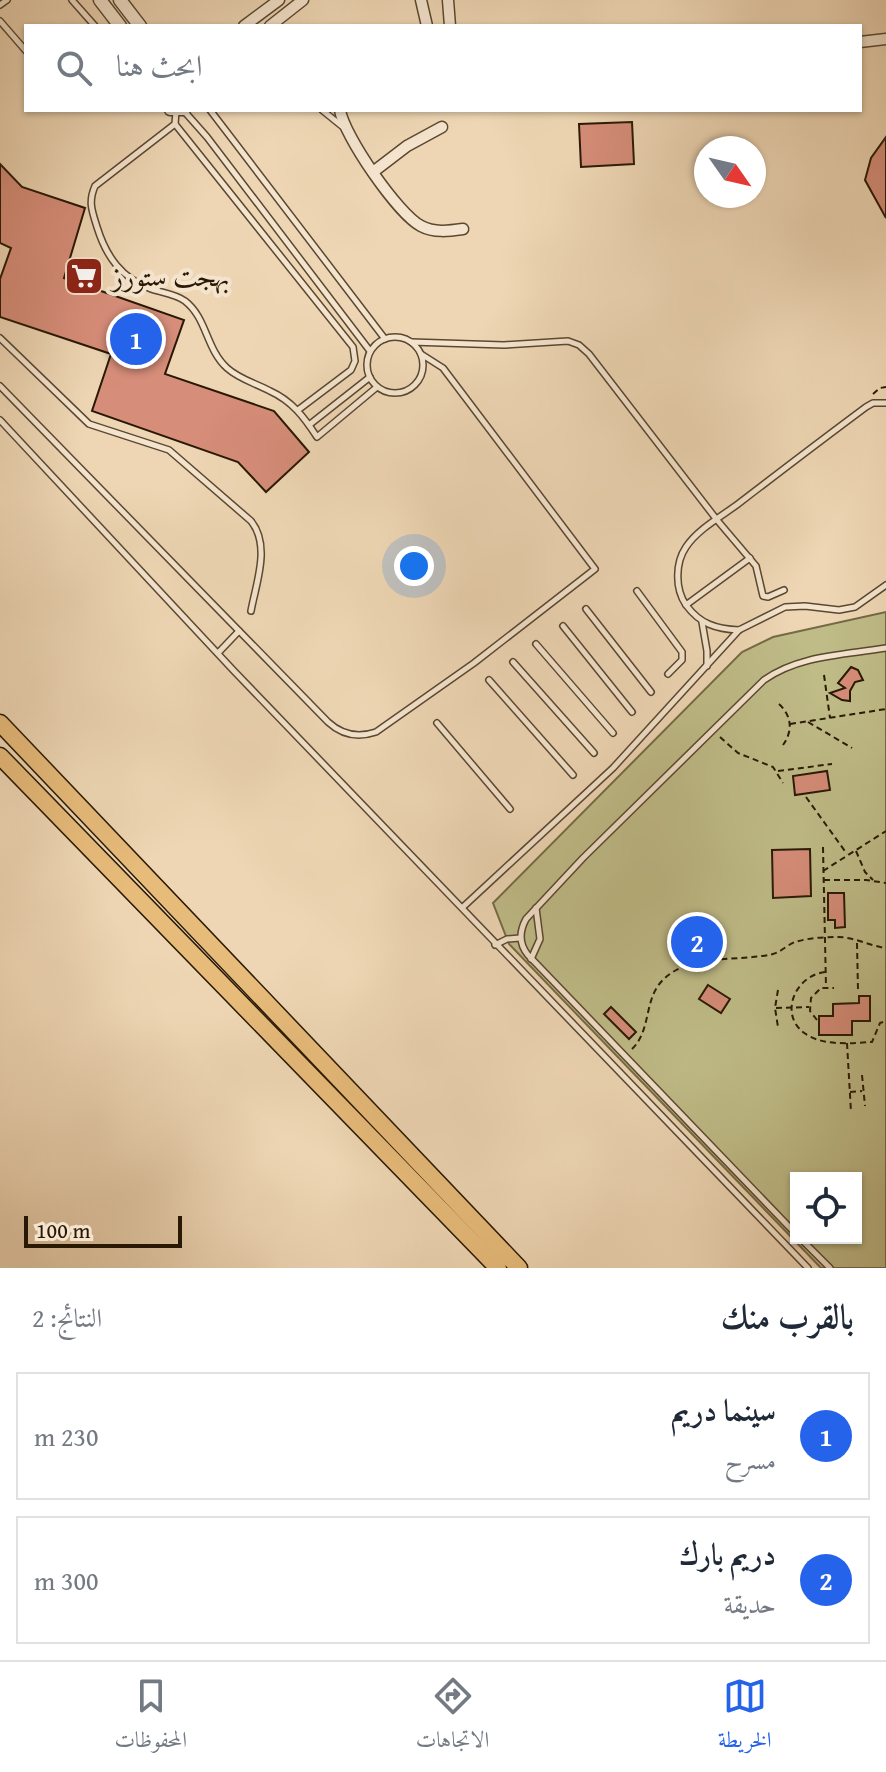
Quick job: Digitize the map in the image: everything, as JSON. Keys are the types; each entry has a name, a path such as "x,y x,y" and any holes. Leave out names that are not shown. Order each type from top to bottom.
{"main road":[{"path":"0,723 519,1268"},
{"path":"0,756 498,1268"}],"street":[{"path":"100,0 118,24"},
{"path":"120,0 138,24"},
{"path":"247,24 279,0"},
{"path":"273,24 303,0"},
{"path":"421,0 427,24"},
{"path":"448,0 450,24"},
{"path":"862,42 886,39"},
{"path":"341,112 347,130 373,172 408,217 418,225 437,231 463,229"},
{"path":"373,172 407,146 442,127"}],"lane":[{"path":"0,5 7,0"},
{"path":"72,0 93,24"},
{"path":"0,21 24,49"},
{"path":"178,112 175,124 95,186 91,213 103,246 115,265 131,279 177,296 191,307 213,352 226,368 278,395 298,410 317,437 377,387"},
{"path":"181,112 207,137 370,351"},
{"path":"212,112 385,339"},
{"path":"324,112 347,130"},
{"path":"175,124 353,347 355,361 351,370 298,410"},
{"path":"421,354 422,370 408,389 392,392 377,387 370,377 367,360 370,351 385,339 394,337 411,342 476,345 562,341 579,345 750,558 759,573 763,596 784,590"},
{"path":"0,338 89,424 169,450 251,521 260,536 262,547 251,611"},
{"path":"0,386 333,727 346,734 369,734 474,663 595,569 443,368 421,354 411,342"},
{"path":"309,425 370,377"},
{"path":"739,630 717,628 701,621 686,605 678,586 682,554 688,543 873,403 886,403"},
{"path":"0,420 218,653 463,907 495,945 808,1268"},
{"path":"686,605 750,558"},
{"path":"463,907 613,768 739,630 785,607 839,610 855,607 886,585"},
{"path":"637,591 682,652 682,660 668,674"},
{"path":"586,609 651,692"},
{"path":"701,621 707,666"},
{"path":"563,626 632,712"},
{"path":"218,653 239,631"},
{"path":"536,644 613,733"},
{"path":"790,1228 531,959 520,938 523,925 536,908 756,687 782,669 803,662 886,648"},
{"path":"513,662 594,753"},
{"path":"489,680 573,775"},
{"path":"437,723 510,809"},
{"path":"531,959 540,939 536,908"},
{"path":"495,945 507,939 520,938"},
{"path":"806,1244 830,1268"}],"path":[{"path":"873,403 876,390 886,387"},
{"path":"824,675 830,718"},
{"path":"779,704 790,724 789,735 783,745"},
{"path":"790,724 886,709"},
{"path":"807,721 852,748"},
{"path":"714,730 738,753 769,764 783,783"},
{"path":"777,771 832,764"},
{"path":"806,797 848,855"},
{"path":"823,871 886,831"},
{"path":"823,847 826,987"},
{"path":"856,850 865,872 873,881"},
{"path":"823,881 886,883"},
{"path":"624,1055 641,1038 657,987 668,975 709,961 770,954 794,942 823,938 843,937 886,948"},
{"path":"857,942 858,990"},
{"path":"825,972 811,975 800,984 793,996 791,1008 795,1023 804,1034 817,1040 872,1042 880,1023 886,1021"},
{"path":"817,1020 809,1007 813,994 826,987 834,988"},
{"path":"778,990 775,1008 778,1027"},
{"path":"775,1008 809,1007"},
{"path":"847,1043 851,1112"},
{"path":"862,1075 865,1106"},
{"path":"850,1092 863,1091"}],"shaded area":[{"path":"886,612 886,1268 821,1268 798,1244 862,1244 862,1172 790,1172 790,1236 509,944 493,903 742,652 773,637"}],"building":[{"path":"632,122 634,164 581,167 579,124"},
{"path":"886,137 886,218 865,180 871,158"},
{"path":"0,164 22,187 85,208 64,278 184,320 165,374 274,411 309,452 266,492 238,462 92,411 111,354 0,317 0,279 11,248 0,243"},
{"path":"851,667 858,670 863,680 855,682 850,691 850,701 842,700 830,693 845,688 838,683"},
{"path":"827,771 830,790 795,795 793,776"},
{"path":"810,849 811,896 773,898 772,850"},
{"path":"828,893 844,893 845,927 835,928 835,920 828,920"},
{"path":"708,985 730,999 721,1013 699,999"},
{"path":"859,996 870,996 870,1021 852,1021 852,1035 819,1035 819,1016 833,1016 833,1004 859,1003"},
{"path":"611,1007 636,1032 629,1039 604,1014"}],"place":[{"name":"بهجت ستورز","path":"84,276"},
{"name":"سينما دريم","path":"136,339"},
{"name":"دريم بارك","path":"697,942"}]}
